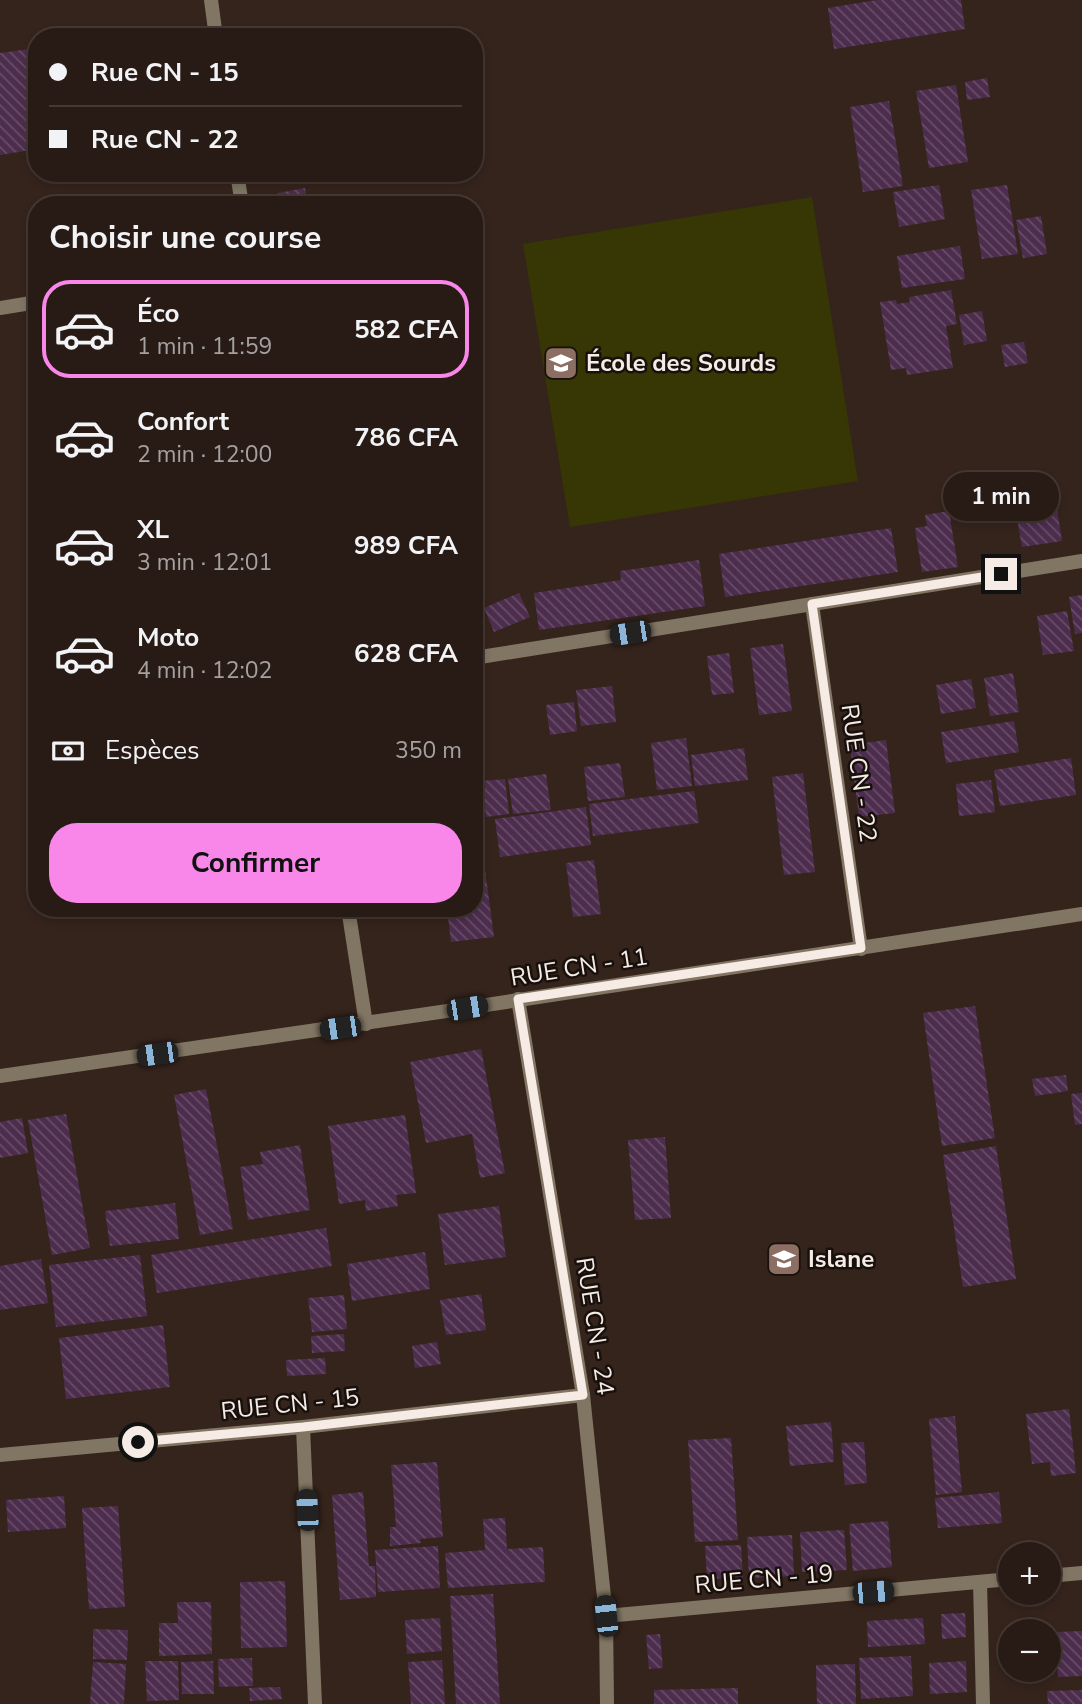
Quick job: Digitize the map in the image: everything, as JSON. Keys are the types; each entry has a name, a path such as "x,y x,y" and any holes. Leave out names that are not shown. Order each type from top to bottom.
{"street":[{"path":"211,0 215,28"},
{"path":"0,308 28,303"},
{"path":"483,657 1082,561"},
{"name":"RUE CN - 22","path":"812,604 861,948"},
{"name":"RUE CN - 11","path":"0,1076 366,1024 1082,914"},
{"path":"349,917 366,1024"},
{"name":"RUE CN - 24","path":"518,999 583,1395 606,1616 607,1704"},
{"name":"RUE CN - 15","path":"0,1455 303,1427 583,1395"},
{"path":"303,1427 315,1704"},
{"path":"1061,1575 1082,1573"},
{"name":"RUE CN - 19","path":"606,1616 998,1580"},
{"path":"980,1582 983,1704"}],"shaded area":[{"path":"812,197 858,481 570,527 523,244"}],"building":[{"path":"877,0 961,0 965,29 834,49 828,8"},
{"path":"28,49 28,150 0,155 0,53"},
{"path":"987,78 990,97 967,100 965,82"},
{"path":"956,85 968,162 929,168 916,91"},
{"path":"889,101 903,186 863,192 850,107"},
{"path":"939,185 945,219 899,227 893,192"},
{"path":"1007,185 1018,254 982,259 971,190"},
{"path":"305,188 306,196 278,196 278,193"},
{"path":"1041,216 1047,254 1023,258 1016,220"},
{"path":"960,246 965,279 902,288 897,256"},
{"path":"951,290 957,324 946,326 953,368 907,375 906,368 891,370 880,302 910,302 909,297"},
{"path":"982,311 987,341 964,345 959,315"},
{"path":"1024,342 1028,363 1005,367 1001,345"},
{"path":"1052,478 1062,541 1022,547 1011,484"},
{"path":"949,511 958,567 922,572 915,528 927,526 925,515"},
{"path":"891,528 898,572 725,597 719,554"},
{"path":"699,560 705,606 539,630 534,593 621,580 620,571"},
{"path":"519,593 530,617 494,632 484,608"},
{"path":"1082,595 1082,633 1075,634 1069,597"},
{"path":"1067,611 1074,651 1043,655 1037,616"},
{"path":"783,644 792,711 759,715 750,648"},
{"path":"729,653 734,693 712,695 707,656"},
{"path":"1013,673 1019,712 990,716 984,678"},
{"path":"971,679 976,708 941,714 936,685"},
{"path":"612,686 616,722 581,726 576,690"},
{"path":"574,702 577,731 550,735 546,705"},
{"path":"1014,721 1019,752 946,763 941,732"},
{"path":"686,738 692,786 657,790 651,743"},
{"path":"886,740 895,813 859,817 850,745"},
{"path":"744,748 748,780 695,786 691,755"},
{"path":"1071,758 1076,795 1000,806 994,770"},
{"path":"620,763 625,797 588,801 584,767"},
{"path":"803,773 815,872 784,875 772,777"},
{"path":"546,774 551,810 513,814 508,779"},
{"path":"505,779 509,814 486,817 483,781"},
{"path":"991,780 995,812 959,816 956,784"},
{"path":"694,791 699,823 593,836 589,804"},
{"path":"586,807 591,845 500,857 495,819"},
{"path":"483,855 494,937 451,942 448,917 483,917"},
{"path":"594,860 601,914 573,917 566,863"},
{"path":"975,1006 995,1138 942,1146 923,1013"},
{"path":"481,1049 505,1173 480,1178 472,1134 426,1143 410,1062"},
{"path":"1066,1075 1068,1091 1035,1096 1032,1079"},
{"path":"206,1089 233,1229 200,1235 174,1095"},
{"path":"1082,1093 1082,1124 1075,1125 1071,1094"},
{"path":"66,1114 90,1248 52,1255 28,1120"},
{"path":"405,1115 416,1193 396,1195 398,1206 366,1211 365,1200 339,1204 328,1126"},
{"path":"22,1118 28,1153 0,1158 0,1122"},
{"path":"665,1137 671,1218 635,1220 628,1140"},
{"path":"300,1145 310,1210 248,1220 240,1167 263,1164 260,1152"},
{"path":"996,1146 1016,1279 963,1287 943,1155"},
{"path":"175,1203 179,1239 110,1246 105,1211"},
{"path":"499,1206 506,1257 445,1265 438,1214"},
{"path":"326,1228 332,1266 157,1293 151,1255"},
{"path":"425,1252 430,1289 352,1301 347,1264"},
{"path":"140,1255 147,1316 56,1327 49,1265"},
{"path":"41,1259 48,1303 0,1310 0,1266"},
{"path":"481,1294 486,1330 446,1335 440,1300"},
{"path":"344,1295 347,1329 312,1332 308,1298"},
{"path":"163,1325 170,1387 66,1399 59,1338"},
{"path":"344,1334 345,1351 312,1353 311,1336"},
{"path":"437,1342 441,1364 415,1368 412,1346"},
{"path":"325,1358 326,1374 287,1376 286,1360"},
{"path":"1069,1409 1076,1473 1051,1476 1050,1462 1032,1464 1026,1414"},
{"path":"955,1416 962,1492 936,1495 929,1419"},
{"path":"831,1422 834,1462 790,1466 786,1426"},
{"path":"731,1438 738,1540 695,1542 688,1440"},
{"path":"864,1442 867,1483 845,1485 841,1443"},
{"path":"437,1462 443,1537 420,1539 421,1543 390,1546 390,1527 396,1527 391,1465"},
{"path":"363,1492 369,1566 375,1566 376,1597 340,1600 332,1495"},
{"path":"999,1492 1002,1523 938,1528 935,1498"},
{"path":"64,1496 66,1528 8,1532 6,1500"},
{"path":"118,1506 125,1607 89,1609 82,1508"},
{"path":"505,1518 507,1549 543,1547 545,1582 448,1588 445,1553 485,1550 483,1519"},
{"path":"888,1521 892,1567 853,1571 849,1524"},
{"path":"844,1530 847,1570 802,1572 800,1532"},
{"path":"792,1535 794,1576 749,1578 747,1537"},
{"path":"741,1545 743,1578 707,1579 705,1546"},
{"path":"438,1546 440,1588 378,1592 375,1550"},
{"path":"285,1581 287,1647 241,1648 240,1582"},
{"path":"493,1594 500,1704 456,1704 450,1596"},
{"path":"177,1602 211,1602 212,1654 159,1656 159,1623 178,1623"},
{"path":"965,1613 966,1637 942,1639 941,1614"},
{"path":"440,1618 442,1651 407,1654 405,1620"},
{"path":"923,1618 925,1644 868,1647 867,1621"},
{"path":"93,1629 128,1630 127,1660 93,1659"},
{"path":"1082,1631 1082,1676 1061,1677 1061,1632"},
{"path":"660,1634 663,1668 649,1669 646,1635"},
{"path":"911,1656 913,1696 861,1699 859,1658"},
{"path":"252,1658 253,1686 219,1687 218,1659"},
{"path":"442,1660 445,1704 411,1704 408,1662"},
{"path":"145,1661 178,1661 179,1700 147,1701"},
{"path":"213,1661 214,1694 182,1694 181,1662"},
{"path":"966,1661 967,1692 930,1694 929,1663"},
{"path":"93,1662 126,1664 124,1704 90,1704"},
{"path":"855,1664 856,1704 817,1704 816,1665"},
{"path":"280,1687 282,1699 250,1701 249,1688"},
{"path":"738,1688 738,1704 654,1704 654,1690"},
{"path":"1082,1690 1082,1704 1048,1704 1047,1691"}],"place":[{"name":"École des Sourds","path":"561,363"},
{"name":"Islane","path":"784,1259"}],"route":[{"path":"138,1442 303,1427 583,1395 518,999 861,948 812,604 1001,574"}]}
